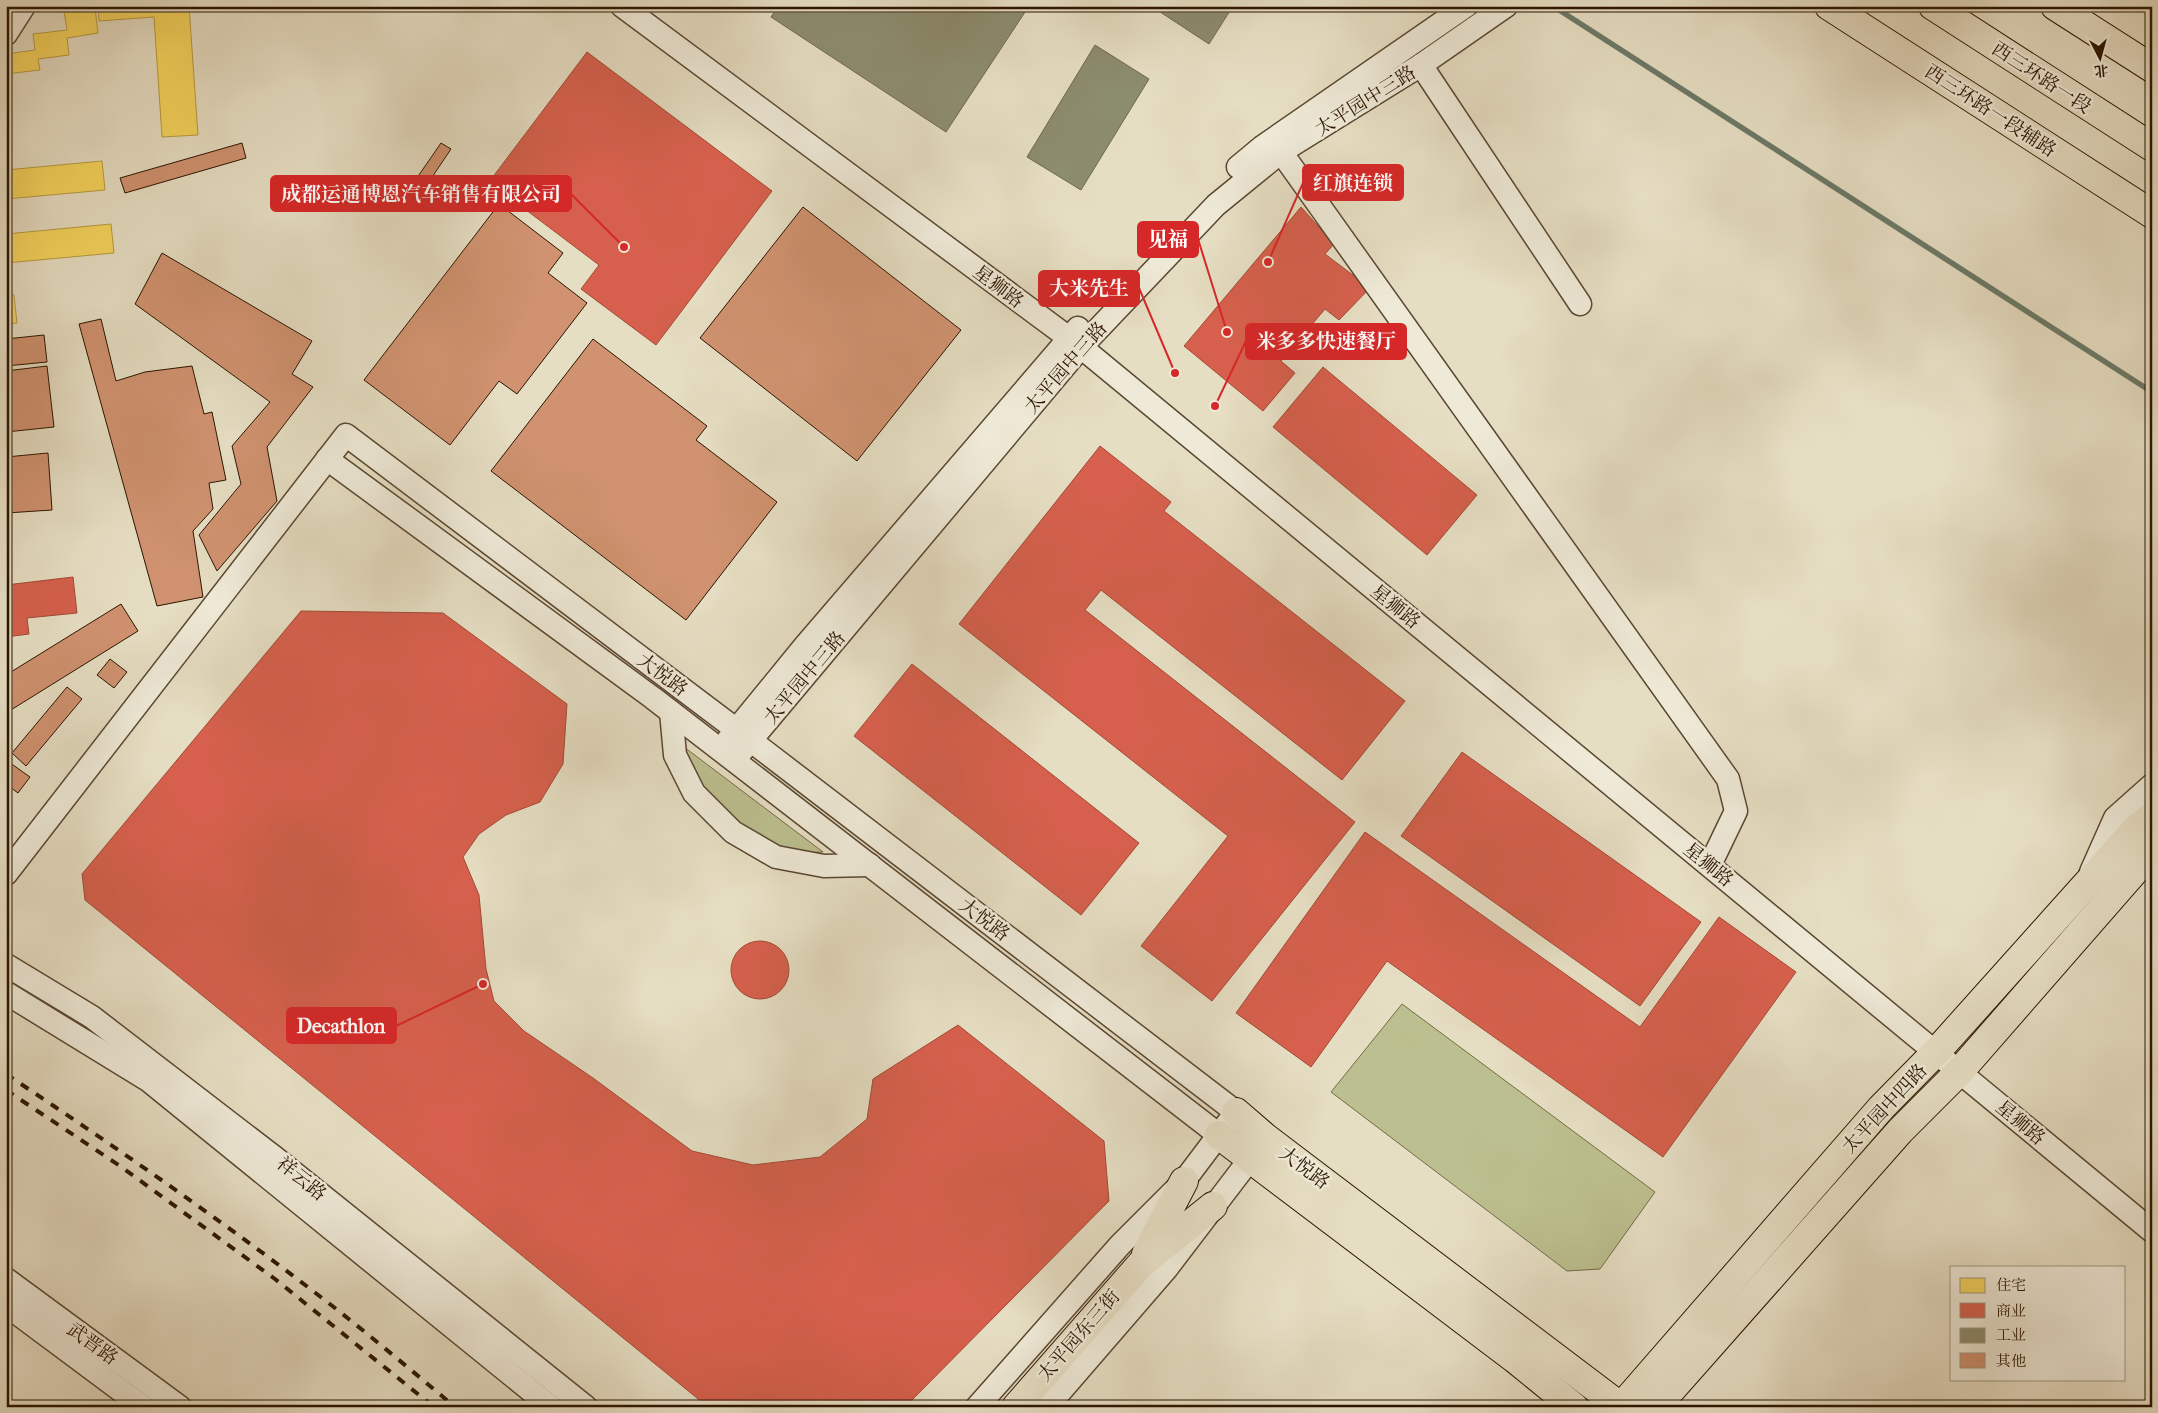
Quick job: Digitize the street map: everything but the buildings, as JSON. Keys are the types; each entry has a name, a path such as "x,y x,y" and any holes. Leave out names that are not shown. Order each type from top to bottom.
{"main road":[{"name":"西三环路一段辅路","path":"1829,6 2152,214"},
{"name":"西三环路一段","path":"1933,6 2141,140"},
{"path":"2055,6 2152,68"},
{"path":"2141,140 2152,166"},
{"name":"太平园中四路","path":"1621,1407 1881,1108 1937,1052 2086,883 2135,830 2152,816"},
{"path":"1656,1407 1900,1131 1960,1071 2152,851"},
{"name":"大悦路","path":"1236,1112 1266,1138 1621,1407"},
{"path":"1219,1135 1249,1160 1515,1358 1574,1407"},
{"path":"1141,1264 1184,1181"},
{"path":"1141,1264 1213,1206"},
{"name":"太平园东三街","path":"1016,1407 1141,1264"}],"street":[{"path":"6,34 24,6"},
{"name":"星狮路","path":"622,6 1074,342 2152,1231"},
{"name":"太平园中三路","path":"728,755 1074,342 1210,190 1262,147 1466,6"},
{"name":"太平园中三路","path":"1074,342 1216,205 1282,152 1421,65 1506,6"},
{"path":"1421,65 1580,304"},
{"path":"1282,152 1728,780 1736,811 1710,865"},
{"name":"大悦路","path":"327,459 346,435 744,734 1236,1112"},
{"path":"6,874 327,459 672,712 1219,1135"},
{"path":"672,712 675,755 694,793 733,832 776,857 824,866 870,866"},
{"path":"2086,883 2115,818 2152,785"},
{"path":"2105,904 2152,867"},
{"name":"祥云路","path":"6,965 100,1023 274,1156 586,1407"},
{"name":"祥云路","path":"6,993 148,1080 551,1407"},
{"path":"977,1407 1120,1245 1184,1181 1236,1112"},
{"path":"1047,1407 1167,1268 1266,1138"},
{"name":"武晋路","path":"6,1279 180,1407"},
{"name":"武晋路","path":"6,1305 143,1407"}],"green space":[{"path":"684,747 823,852 800,852 785,848 753,832 737,821 709,796 698,782"},
{"path":"1402,1004 1655,1192 1600,1269 1567,1271 1331,1092"}],"waterway":[{"path":"1556,8 2152,392"}],"railway":[{"path":"6,1074 134,1161 259,1250 384,1347 455,1407"},
{"path":"6,1090 120,1166 275,1279 434,1407"}],"place":[{"name":"成都运通博恩汽车销售有限公司","path":"624,247"},
{"name":"红旗连锁","path":"1268,262"},
{"name":"见福","path":"1227,332"},
{"name":"大米先生","path":"1175,373"},
{"name":"米多多快速餐厅","path":"1215,406"},
{"name":"Decathlon","path":"483,984"}]}
